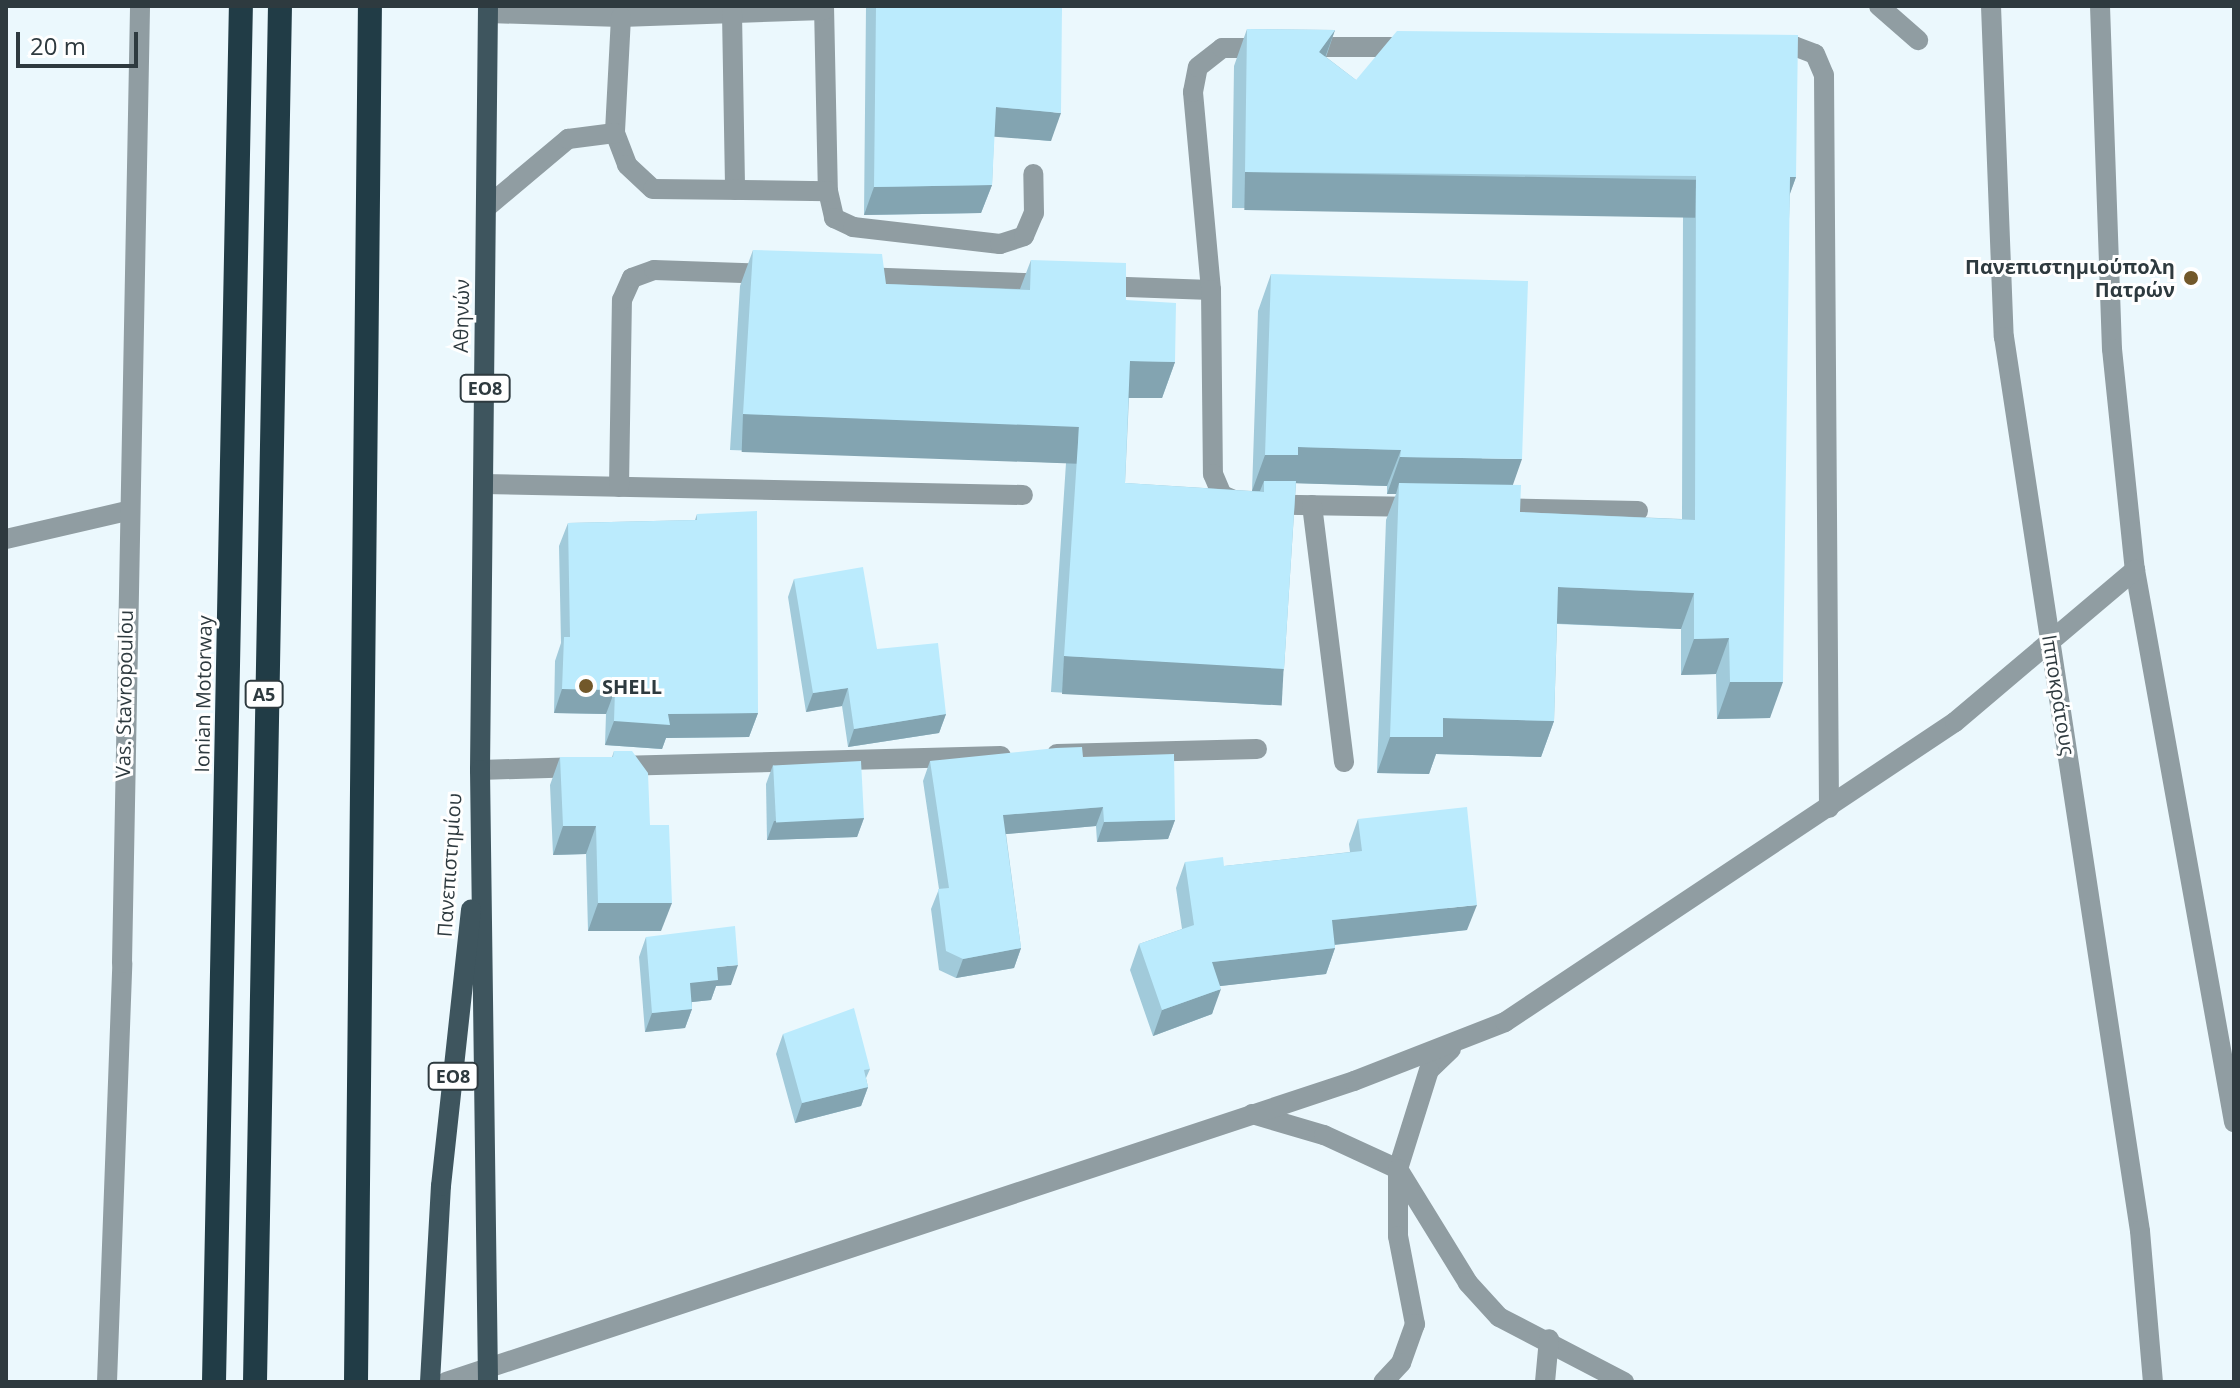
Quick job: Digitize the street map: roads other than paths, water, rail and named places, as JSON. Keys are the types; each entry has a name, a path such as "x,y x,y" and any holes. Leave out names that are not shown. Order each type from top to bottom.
{"highway":[{"name":"Ionian Motorway","path":"214,1382 241,6"},
{"name":"Α5","path":"255,1382 280,6"},
{"path":"356,1382 370,6"}],"main road":[{"name":"Αθηνών","path":"480,770 488,10"},
{"name":"Πανεπιστημίου","path":"480,770 488,1375"},
{"name":"Πανεπιστημίου","path":"430,1382 440,1199 480,770"}],"street":[{"name":"Vas. Stavropoulou","path":"107,1382 121,979 127,511 140,6"},
{"path":"1879,6 1918,40"},
{"name":"Ιπποκράτους","path":"1991,6 2004,337 2140,1231 2153,1382"},
{"path":"2100,6 2111,333 2135,570 2234,1122"},
{"path":"488,10 621,17 824,8 828,191 834,218 853,227 1000,244 1024,236 1034,213 1033,174"},
{"path":"732,13 735,190"},
{"path":"621,17 615,133 627,165 653,189 828,191"},
{"path":"1746,46 1805,50 1815,54 1824,75 1829,808"},
{"path":"1428,47 1222,48 1198,67 1193,92 1211,290 1213,474 1222,495 1243,504 1436,507"},
{"path":"487,207 568,139 615,133"},
{"path":"619,487 622,300 632,278 654,270 797,275"},
{"path":"845,277 1211,290"},
{"path":"484,484 1023,495"},
{"path":"1312,505 1344,762"},
{"path":"1467,508 1638,511"},
{"path":"6,539 127,511"},
{"path":"446,1382 488,1375 1457,1044 1505,1022 1588,970 1955,722 2051,645 2135,570"},
{"path":"480,770 1257,749"},
{"path":"1383,1382 1401,1363 1415,1324 1398,1236 1398,1169 1429,1070 1457,1044"},
{"path":"1252,1114 1324,1135 1398,1169 1468,1283 1499,1317 1549,1339 1624,1382"},
{"path":"1545,1382 1549,1339"}],"place":[{"name":"Πανεπιστημιούπολη Πατρών","path":"2191,278"},
{"name":"SHELL","path":"586,686"}]}
